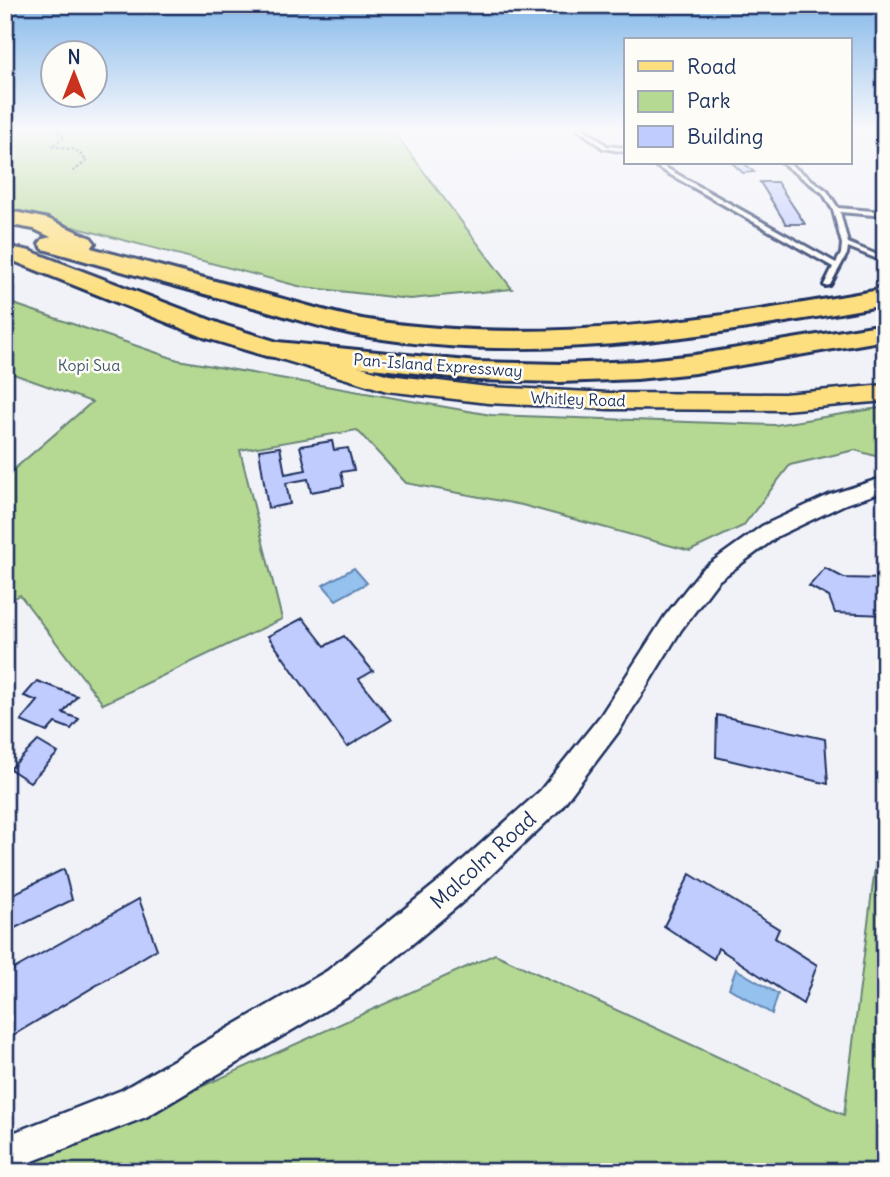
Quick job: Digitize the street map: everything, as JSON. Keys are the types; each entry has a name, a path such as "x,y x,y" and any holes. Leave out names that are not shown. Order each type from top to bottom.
{"highway":[{"path":"5,217 40,224 149,271"},
{"name":"Pan-Island Expressway","path":"5,232 377,330 462,338 645,332 748,322 885,298"},
{"name":"Pan-Island Expressway","path":"5,253 23,256 216,332 276,350 477,371 560,373 695,364 885,332"},
{"path":"645,332 683,315 832,276 885,274"}],"main road":[{"name":"Whitley Road","path":"276,350 387,383 488,396 609,401 783,402 885,393"}],"street":[{"name":"Malcolm Road","path":"5,1155 134,1104 339,983 455,888 550,800 610,723 673,623 710,575 770,531 836,500 885,484"}],"lane":[{"path":"685,183 832,276 844,254 845,244 836,210 814,183"},
{"path":"836,210 885,214"},
{"path":"845,244 885,260"}],"green space":[{"path":"5,183 432,183 512,289 410,299 302,287 5,209"},
{"name":"Kopi Sua","path":"5,301 178,360 491,415 775,425 885,407 885,459 855,450 790,465 743,526 690,551 522,505 406,483 357,430 240,450 282,619 103,704 20,595 5,604 5,477 92,402 5,371"},
{"path":"885,787 885,1172 13,1172 495,954 844,1115"}],"water":[{"path":"354,568 367,583 336,600 323,585"},
{"path":"736,969 778,994 772,1014 729,988"}],"building":[{"path":"761,183 778,183 805,224 786,224"},
{"path":"332,441 334,450 348,448 354,470 341,472 344,486 311,492 308,479 286,483 290,504 268,508 259,450 280,447 285,474 306,470 300,446"},
{"path":"825,568 844,578 885,579 885,615 835,613 829,597 809,586"},
{"path":"303,618 325,646 344,636 373,671 359,679 391,720 347,747 268,636"},
{"path":"37,681 77,696 63,713 79,719 71,729 55,723 47,732 21,721 38,701 24,696"},
{"path":"717,715 825,739 828,784 716,757"},
{"path":"38,741 58,753 30,782 10,769"},
{"path":"64,869 72,900 5,933 5,898"},
{"path":"690,874 779,929 775,938 817,965 803,1004 718,948 714,959 664,926"},
{"path":"139,899 157,949 5,1040 5,974"}]}
